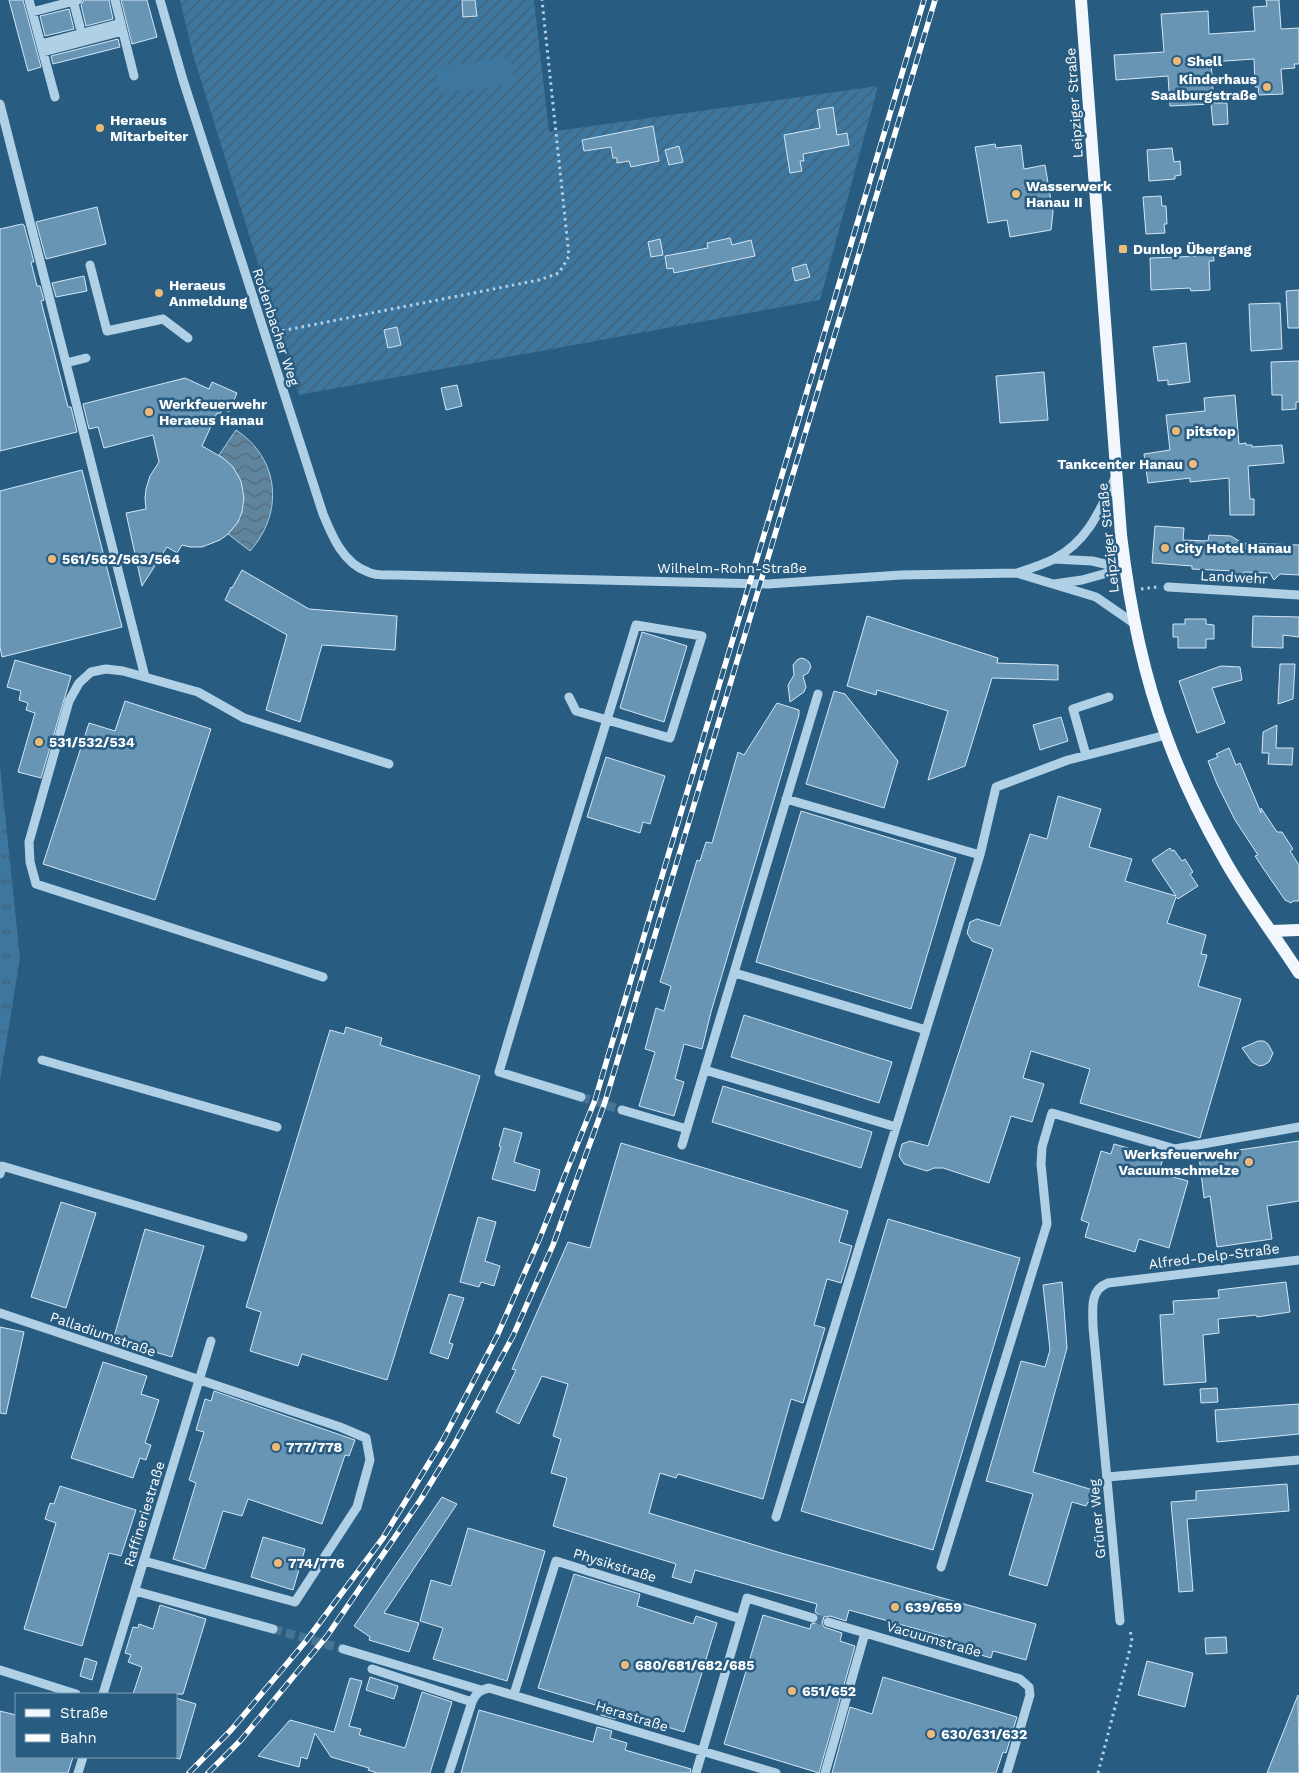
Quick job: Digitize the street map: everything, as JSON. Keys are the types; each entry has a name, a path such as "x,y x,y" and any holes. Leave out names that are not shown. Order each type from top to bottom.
{"main road":[{"name":"Leipziger Straße","path":"1081,0 1116,476 1125,568 1136,624 1147,673 1166,735 1196,804 1222,856 1299,973"},
{"path":"1271,930 1299,930"}],"street":[{"path":"29,0 55,97"},
{"path":"32,12 75,0 80,27"},
{"path":"115,0 134,76"},
{"name":"Rodenbacher Weg","path":"160,0 183,80 264,334 323,514 333,539 356,566 367,572 447,577"},
{"path":"42,48 122,27"},
{"path":"0,104 145,677"},
{"path":"90,265 107,331 163,319 188,338"},
{"path":"66,363 86,358"},
{"name":"Wilhelm-Rohn-Straße","path":"1017,573 1054,559 1079,542 1099,512 1116,476"},
{"name":"Wilhelm-Rohn-Straße","path":"1054,559 1092,561 1125,568"},
{"name":"Wilhelm-Rohn-Straße","path":"1050,584 1082,580 1125,568"},
{"name":"Wilhelm-Rohn-Straße","path":"447,577 768,584 901,575 1017,573 1096,597 1136,624"},
{"name":"Landwehr","path":"1168,587 1299,594"},
{"path":"569,697 576,711 607,720 670,738 702,636 636,625 607,720 499,1072 581,1097"},
{"path":"323,976 36,884 30,862 29,842 69,701 79,682 91,672 106,669 123,671 198,692 244,718 389,764"},
{"path":"682,1144 818,694"},
{"path":"1086,755 1073,708 1109,697"},
{"path":"776,1516 980,855 996,787 1068,760 1166,735"},
{"path":"786,799 980,855"},
{"path":"735,973 926,1030"},
{"path":"42,1060 276,1127"},
{"path":"705,1070 896,1127"},
{"path":"622,1110 687,1129"},
{"path":"941,1567 1047,1224 1041,1164 1042,1148 1052,1113 1175,1149 1299,1127"},
{"path":"1,1170 243,1237"},
{"name":"Alfred-Delp-Straße","path":"1132,1280 1299,1260"},
{"name":"Grüner Weg","path":"1120,1621 1093,1327 1093,1301 1100,1286 1132,1280"},
{"name":"Palladiumstraße","path":"0,1313 340,1427 366,1438 370,1460 357,1507 295,1602 144,1561"},
{"name":"Raffineriestraße","path":"103,1693 211,1341"},
{"path":"1107,1477 1299,1460"},
{"name":"Physikstraße","path":"514,1694 556,1561 742,1618"},
{"path":"135,1591 273,1629"},
{"path":"696,1773 748,1598 813,1618"},
{"name":"Vacuumstraße","path":"828,1622 1020,1679 1029,1688 1030,1695 1007,1773"},
{"path":"825,1773 865,1634"},
{"name":"Herastraße","path":"343,1649 476,1696 489,1688 514,1694 776,1773"},
{"path":"372,1669 476,1696 450,1773"},
{"path":"0,1670 73,1693"},
{"path":"78,1773 83,1758"}],"path":[{"path":"264,334 539,280 559,273 569,256 542,0"},
{"path":"1098,1773 1132,1641 1129,1623 1120,1621"}],"green space":[{"path":"180,0 534,0 549,132 878,86 820,300 299,395 193,55"},
{"path":"511,57 515,84 440,94 436,67"},
{"path":"0,766 20,958 0,1081"}],"water":[{"path":"236,430 251,442 262,456 269,471 272,487 272,504 268,520 261,536 250,551 228,534 238,522 233,467 219,455"}],"building":[{"path":"9,0 23,0 41,67 28,71"},
{"path":"84,0 109,0 113,19 86,26 81,5"},
{"path":"121,0 147,0 157,37 132,44"},
{"path":"462,0 475,0 477,16 463,17"},
{"path":"1266,0 1279,0 1281,29 1299,28 1299,64 1294,64 1295,68 1281,69 1283,94 1259,95 1258,87 1255,87 1254,59 1211,62 1214,103 1227,103 1228,124 1213,125 1211,104 1170,106 1168,76 1116,80 1114,55 1164,52 1161,14 1208,11 1209,34 1255,31 1253,7 1267,6"},
{"path":"69,9 74,29 45,36 40,16"},
{"path":"118,39 120,47 53,64 51,56"},
{"path":"833,107 837,135 847,133 849,145 803,154 804,161 800,161 802,171 790,173 784,135 820,128 817,110"},
{"path":"653,126 659,161 631,167 629,161 617,163 617,158 613,158 611,147 584,151 582,140"},
{"name":"Wasserwerk Hanau II","path":"995,144 996,148 1021,145 1024,169 1045,165 1053,212 1051,230 1010,237 1007,220 988,223 975,147"},
{"path":"679,146 683,162 669,165 665,150"},
{"path":"1172,148 1174,162 1180,161 1181,175 1175,176 1175,179 1149,181 1147,150"},
{"path":"1161,196 1162,206 1166,206 1167,224 1164,224 1165,233 1146,234 1143,197"},
{"path":"97,207 106,244 46,259 36,222"},
{"path":"24,225 34,262 31,262 37,286 40,286 44,300 41,301 68,407 71,407 77,432 0,451 0,229"},
{"path":"730,238 732,245 751,240 755,256 674,273 673,268 667,269 665,256 708,248 707,243"},
{"path":"660,239 663,255 651,257 648,242"},
{"path":"1213,248 1214,261 1209,261 1210,290 1191,291 1190,288 1151,290 1150,258 1201,256 1200,249"},
{"path":"806,264 810,277 795,281 792,268"},
{"path":"84,276 87,291 56,297 52,283"},
{"path":"1299,290 1299,328 1288,328 1286,291"},
{"path":"1280,303 1282,349 1251,351 1249,304"},
{"path":"397,327 401,345 388,348 384,330"},
{"path":"1186,343 1190,382 1168,385 1168,380 1158,381 1153,347"},
{"path":"1299,361 1299,402 1296,402 1296,409 1282,410 1282,395 1272,395 1271,362"},
{"path":"1044,372 1048,420 1000,423 996,376"},
{"path":"185,378 209,389 212,382 237,393 229,412 223,409 220,414 217,413 202,446 223,458 233,467 241,481 244,498 242,512 238,522 220,540 202,547 182,545 177,553 167,547 142,586 126,513 146,509 146,489 150,476 159,462 153,435 104,448 98,427 89,429 83,404"},
{"path":"457,385 462,406 446,410 441,388"},
{"path":"1235,395 1239,444 1246,443 1246,445 1252,445 1252,447 1282,445 1284,463 1248,466 1250,499 1254,499 1254,515 1230,515 1229,478 1190,482 1190,478 1148,483 1144,454 1170,450 1166,415 1205,411 1204,398"},
{"name":"561/562/563/564","path":"82,470 122,627 2,657 0,647 0,491"},
{"path":"1155,526 1184,528 1183,540 1208,541 1209,535 1231,536 1242,543 1299,545 1299,575 1280,574 1274,580 1270,573 1244,572 1239,577 1234,571 1192,569 1192,566 1152,563"},
{"path":"242,570 309,609 397,616 395,650 322,645 300,722 266,710 287,635 225,600"},
{"path":"867,616 998,658 997,663 1058,665 1058,680 992,678 965,766 928,780 948,711 877,690 876,695 847,686"},
{"path":"1253,616 1299,617 1299,637 1283,635 1283,648 1252,647"},
{"path":"1185,619 1206,619 1206,624 1214,625 1214,639 1206,639 1206,648 1178,648 1178,637 1173,637 1173,624 1185,624"},
{"path":"642,632 687,646 664,722 620,708"},
{"path":"801,658 809,662 811,667 808,673 803,676 806,687 804,692 790,702 788,685 794,675 793,665"},
{"name":"531/532/534","path":"15,660 71,676 41,778 18,772 35,713 26,710 28,703 19,700 21,691 7,687"},
{"path":"1280,664 1295,664 1293,699 1278,704"},
{"path":"1221,666 1240,667 1242,680 1212,688 1225,723 1197,733 1179,681"},
{"path":"834,691 845,694 898,761 884,808 806,784"},
{"path":"125,701 211,729 155,900 43,864 89,723 115,731"},
{"path":"777,703 799,710 799,715 711,1012 702,1049 684,1044 675,1079 684,1082 674,1116 639,1106 655,1052 645,1049 656,1008 664,1011 671,986 660,982 697,860 700,861 706,842 712,843 738,752 744,755"},
{"path":"1061,717 1068,741 1040,750 1033,725"},
{"path":"1277,725 1276,748 1293,748 1292,765 1268,764 1269,753 1262,753 1263,732"},
{"path":"1229,748 1236,765 1240,763 1261,813 1261,808 1277,832 1282,832 1293,849 1290,851 1299,865 1299,901 1291,903 1285,900 1255,856 1258,855 1235,820 1217,784 1208,761 1218,757 1216,754"},
{"path":"606,757 665,776 650,824 643,822 640,833 587,817"},
{"path":"1058,796 1101,809 1089,847 1132,859 1125,881 1176,896 1152,860 1170,848 1172,851 1174,850 1182,861 1185,859 1193,872 1190,874 1198,886 1178,899 1176,897 1167,923 1206,935 1201,954 1207,955 1198,986 1241,999 1200,1138 1080,1103 1090,1069 1031,1051 1023,1078 1044,1084 1032,1122 1011,1116 989,1183 943,1168 934,1168 927,1171 904,1164 899,1156 902,1144 910,1141 928,1146 993,949 972,941 967,933 970,922 977,919 1000,926 1030,834 1047,839"},
{"path":"801,811 956,858 911,1009 756,962"},
{"path":"744,1015 892,1062 879,1103 731,1057"},
{"path":"346,1027 382,1038 380,1045 480,1076 387,1380 302,1354 298,1366 250,1351 261,1312 246,1307 330,1030 344,1034"},
{"path":"1258,1041 1264,1041 1268,1044 1273,1053 1269,1062 1259,1066 1252,1062 1242,1048"},
{"path":"723,1086 872,1132 861,1168 712,1122"},
{"path":"504,1128 522,1133 514,1162 540,1170 535,1191 492,1179"},
{"path":"1299,1141 1299,1201 1267,1206 1272,1239 1217,1247 1210,1196 1204,1198 1199,1156"},
{"path":"621,1143 848,1211 839,1242 852,1246 841,1283 827,1279 814,1325 825,1328 803,1403 791,1399 763,1499 678,1474 676,1478 660,1473 649,1513 781,1553 1036,1624 1026,1660 993,1651 991,1658 943,1644 945,1637 849,1610 846,1621 830,1616 824,1617 822,1623 824,1627 842,1633 840,1641 855,1646 819,1773 724,1744 763,1615 810,1629 811,1624 817,1623 819,1619 818,1614 815,1612 817,1604 695,1570 691,1583 672,1577 676,1564 553,1526 567,1478 551,1473 561,1439 553,1436 568,1384 542,1376 519,1424 496,1412 516,1370 512,1369 568,1242 590,1248"},
{"path":"1114,1144 1163,1158 1159,1173 1188,1181 1169,1248 1139,1239 1135,1252 1085,1237 1089,1223 1081,1220 1101,1151 1111,1154"},
{"path":"61,1202 96,1213 66,1308 31,1297"},
{"path":"478,1217 496,1222 485,1261 500,1266 494,1286 481,1282 479,1287 460,1282"},
{"path":"888,1219 1020,1258 933,1550 801,1511"},
{"path":"145,1229 204,1246 172,1357 113,1340"},
{"path":"1062,1282 1067,1348 1033,1472 1093,1490 1095,1504 1088,1502 1086,1506 1072,1502 1047,1586 1009,1575 1033,1494 986,1481 1021,1361 1045,1367 1050,1350 1043,1285"},
{"path":"1286,1282 1290,1312 1257,1317 1256,1315 1218,1319 1219,1333 1203,1335 1206,1382 1164,1385 1160,1315 1174,1314 1173,1301 1219,1298 1218,1290"},
{"path":"449,1294 464,1298 449,1343 453,1344 448,1359 430,1353"},
{"path":"0,1327 24,1332 6,1414 0,1413"},
{"path":"103,1362 147,1376 141,1394 159,1400 145,1443 151,1445 146,1460 140,1458 133,1478 71,1458"},
{"path":"1217,1388 1218,1402 1201,1403 1200,1389"},
{"name":"777/778","path":"214,1391 355,1440 349,1456 345,1455 322,1524 248,1499 242,1516 223,1511 205,1569 173,1559 196,1483 189,1480 204,1432 196,1430 205,1399 211,1401"},
{"path":"1299,1404 1299,1434 1217,1442 1215,1410"},
{"path":"1287,1484 1289,1511 1187,1519 1193,1591 1179,1592 1171,1502 1196,1500 1196,1491"},
{"path":"60,1486 136,1510 121,1556 109,1553 82,1646 24,1629 56,1523 45,1519 50,1503 54,1504"},
{"path":"442,1497 457,1504 384,1613 419,1623 409,1652 369,1640 370,1637 354,1626"},
{"path":"468,1528 545,1551 507,1681 433,1659 443,1628 420,1621 431,1580 451,1586"},
{"name":"774/776","path":"263,1537 305,1549 293,1590 251,1577"},
{"name":"680/681/682/685","path":"574,1574 640,1594 637,1606 693,1624 696,1616 717,1623 684,1732 617,1712 615,1719 601,1715 602,1707 538,1688"},
{"path":"160,1605 206,1619 183,1694 133,1693 142,1667 128,1662 131,1655 125,1653 133,1627 138,1628 139,1624 153,1629"},
{"path":"1226,1637 1227,1653 1206,1654 1205,1638"},
{"path":"85,1658 97,1662 92,1680 80,1676"},
{"path":"1147,1661 1193,1673 1185,1707 1138,1695"},
{"path":"370,1677 398,1686 394,1699 366,1690"},
{"name":"630/631/632","path":"883,1677 1017,1717 1006,1753 1003,1752 996,1773 832,1773 850,1707 872,1714"},
{"path":"350,1678 362,1681 349,1726 361,1729 359,1735 405,1748 422,1692 452,1702 430,1773 377,1773 368,1770 369,1768 331,1757 315,1733 307,1759 301,1757 299,1767 258,1756 290,1720 334,1732"},
{"path":"1298,1695 1299,1773 1267,1773"},
{"path":"178,1699 196,1704 180,1759 176,1758 178,1758"},
{"path":"479,1710 593,1742 597,1727 612,1731 610,1738 627,1743 625,1750 691,1769 690,1773 461,1773"},
{"path":"0,1711 15,1715 15,1758 73,1758 68,1773 0,1773"}],"tunnel":[{"path":"581,1097 622,1110"},
{"path":"813,1618 828,1622"},
{"path":"273,1629 343,1649"}],"railway":[{"path":"189,1773 232,1729 306,1641 383,1538 443,1440 497,1336 539,1240 595,1100 924,0"},
{"path":"208,1773 241,1740 327,1636 421,1499 454,1445 513,1336 553,1245 605,1102 935,0"}],"place":[{"name":"Shell","path":"1177,61"},
{"name":"Kinderhaus Saalburgstraße","path":"1267,87"},
{"name":"Heraeus Mitarbeiter","path":"100,128"},
{"name":"Wasserwerk Hanau II","path":"1016,194"},
{"name":"Dunlop Übergang","path":"1123,249"},
{"name":"Heraeus Anmeldung","path":"159,293"},
{"name":"Werkfeuerwehr Heraeus Hanau","path":"149,412"},
{"name":"pitstop","path":"1176,431"},
{"name":"Tankcenter Hanau","path":"1193,464"},
{"name":"City Hotel Hanau","path":"1165,548"},
{"name":"561/562/563/564","path":"52,559"},
{"name":"531/532/534","path":"39,742"},
{"name":"Werksfeuerwehr Vacuumschmelze","path":"1249,1162"},
{"name":"777/778","path":"276,1447"},
{"name":"774/776","path":"278,1563"},
{"name":"639/659","path":"895,1607"},
{"name":"680/681/682/685","path":"625,1665"},
{"name":"651/652","path":"792,1691"},
{"name":"630/631/632","path":"931,1734"}]}
